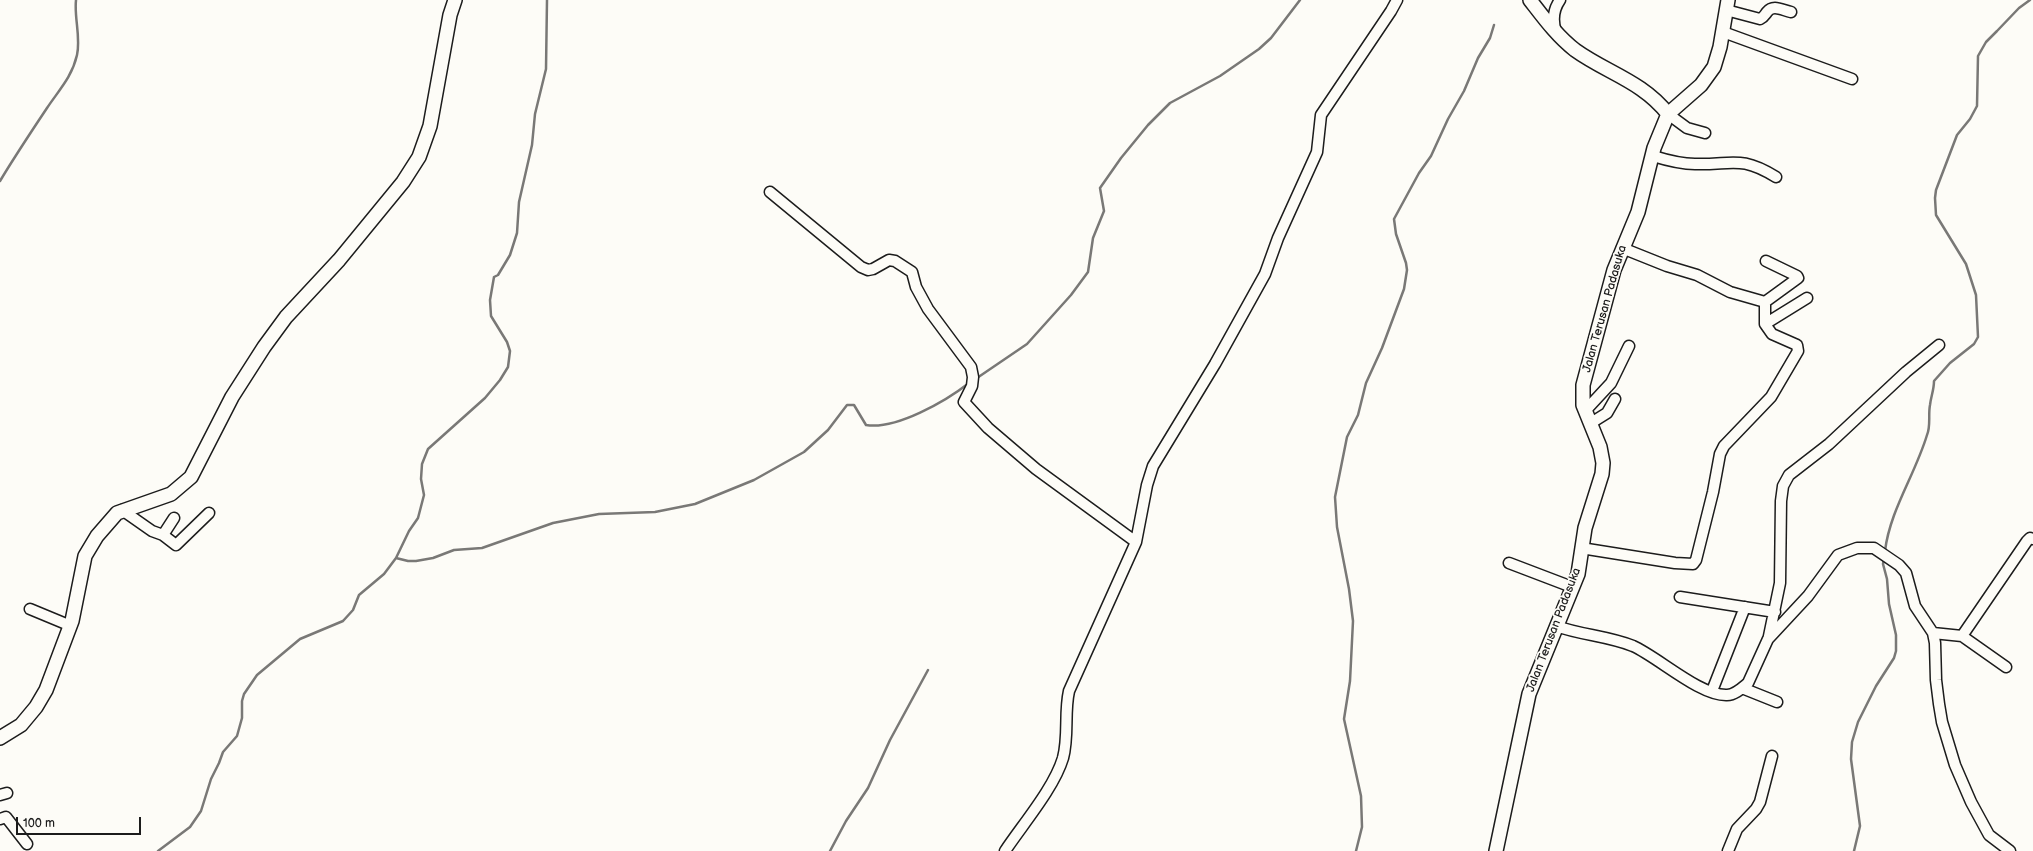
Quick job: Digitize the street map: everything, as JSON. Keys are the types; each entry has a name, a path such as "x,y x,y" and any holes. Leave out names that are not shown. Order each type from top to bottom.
{"street":[{"path":"0,738 21,726 41,699 60,656 71,626 85,556 111,518 122,510 171,494 191,477 232,397 264,347 286,317 339,260 403,182 419,157 430,126 450,15 455,0"},
{"path":"1004,851 1057,771 1065,745 1065,706 1069,691 1136,542 1147,485 1153,466 1214,364 1265,274 1278,238 1317,152 1321,115 1397,0"},
{"path":"1530,0 1556,32 1575,49 1638,86 1655,99 1668,114 1687,128 1705,134"},
{"path":"1556,32 1553,19 1555,8 1560,0"},
{"path":"1668,114 1701,84 1711,72 1716,61 1723,32 1726,3 1760,19 1763,18 1770,8 1773,7 1791,12"},
{"path":"1723,32 1852,79"},
{"name":"Jalan Terusan Padasuka","path":"1496,851 1527,699 1578,574 1585,528 1603,467 1600,447 1585,411 1583,385 1622,248 1638,212 1659,132 1668,114"},
{"path":"1652,156 1694,164 1729,162 1749,164 1758,166 1776,177"},
{"path":"770,192 862,268 868,270 873,269 889,260 895,261 912,272 916,287 928,309 971,367 973,377 972,386 964,402 988,428 1036,469 1136,542"},
{"path":"1622,248 1667,266 1697,275 1730,292 1766,302"},
{"path":"1766,261 1797,276 1798,278 1766,302"},
{"path":"1765,324 1807,298"},
{"path":"1582,548 1675,564 1689,565 1693,564 1696,560 1713,492 1720,454 1724,446 1771,397 1798,351 1797,345 1772,334 1765,324 1766,302"},
{"path":"1556,626 1634,646 1688,680 1719,694 1729,695 1742,688 1748,683 1768,639 1775,612 1780,583 1781,501 1783,486 1789,475 1829,444 1906,372 1939,345"},
{"path":"1585,411 1611,383 1629,346"},
{"path":"1591,423 1607,413 1615,399"},
{"path":"122,510 152,531 163,535 176,545 209,513"},
{"path":"163,535 174,518"},
{"path":"1962,636 2027,541 2030,538 2033,539"},
{"path":"1768,639 1808,596 1838,555 1848,550 1865,547 1874,548 1899,565 1906,573 1915,606 1933,633 1939,704 1947,743 1963,785 1989,835 2010,851"},
{"path":"1509,563 1572,587"},
{"path":"1680,597 1775,612"},
{"path":"1712,691 1745,607"},
{"path":"30,609 71,626"},
{"path":"1933,633 1962,636 2006,667"},
{"path":"1742,688 1777,702"},
{"path":"1728,851 1737,829 1756,809 1760,802 1772,756"},
{"path":"0,819 6,817 27,844"}],"waterway":[{"path":"0,181 29,135 65,83 75,63 78,48 76,0"},
{"path":"158,851 190,827 201,811 211,779 223,752 237,736 242,718 242,701 244,694 257,675 300,639 343,621 353,610 359,595 384,574 396,558 409,531 418,518 424,495 421,479 422,464 428,449 485,398 500,380 508,367 510,351 507,342 491,316 490,300 494,277 498,275 510,255 517,233 519,202 532,145 535,114 546,69 547,0"},
{"path":"977,378 1027,344 1071,295 1088,272 1093,238 1104,211 1100,188 1121,158 1148,125 1170,103 1220,76 1259,49 1271,38 1300,0"},
{"path":"1885,551 1897,507 1922,450 1928,432 1929,409 1934,381 1950,363 1974,344 1978,337 1976,295 1966,264 1936,215 1936,190 1957,135 1970,119 1977,106 1978,56 1986,42 2019,8 2030,0"},
{"path":"1356,851 1362,827 1361,796 1344,719 1350,681 1353,621 1349,589 1337,527 1335,497 1347,437 1358,415 1366,383 1382,348 1404,289 1407,270 1396,234 1394,219 1419,173 1431,156 1448,119 1464,91 1478,58 1490,38 1494,25"},
{"path":"396,558 416,561 433,558 454,550 482,548 553,523 599,514 655,512 695,504 754,480 804,452 828,430 847,405 854,405 866,425 892,423 906,419 934,406 969,383"},
{"path":"1854,851 1860,826 1851,759 1852,742 1858,722 1876,686 1894,658 1896,651 1896,635 1889,604 1887,579 1883,564 1884,558"},
{"path":"830,851 846,821 868,788 890,740 928,670"}]}
